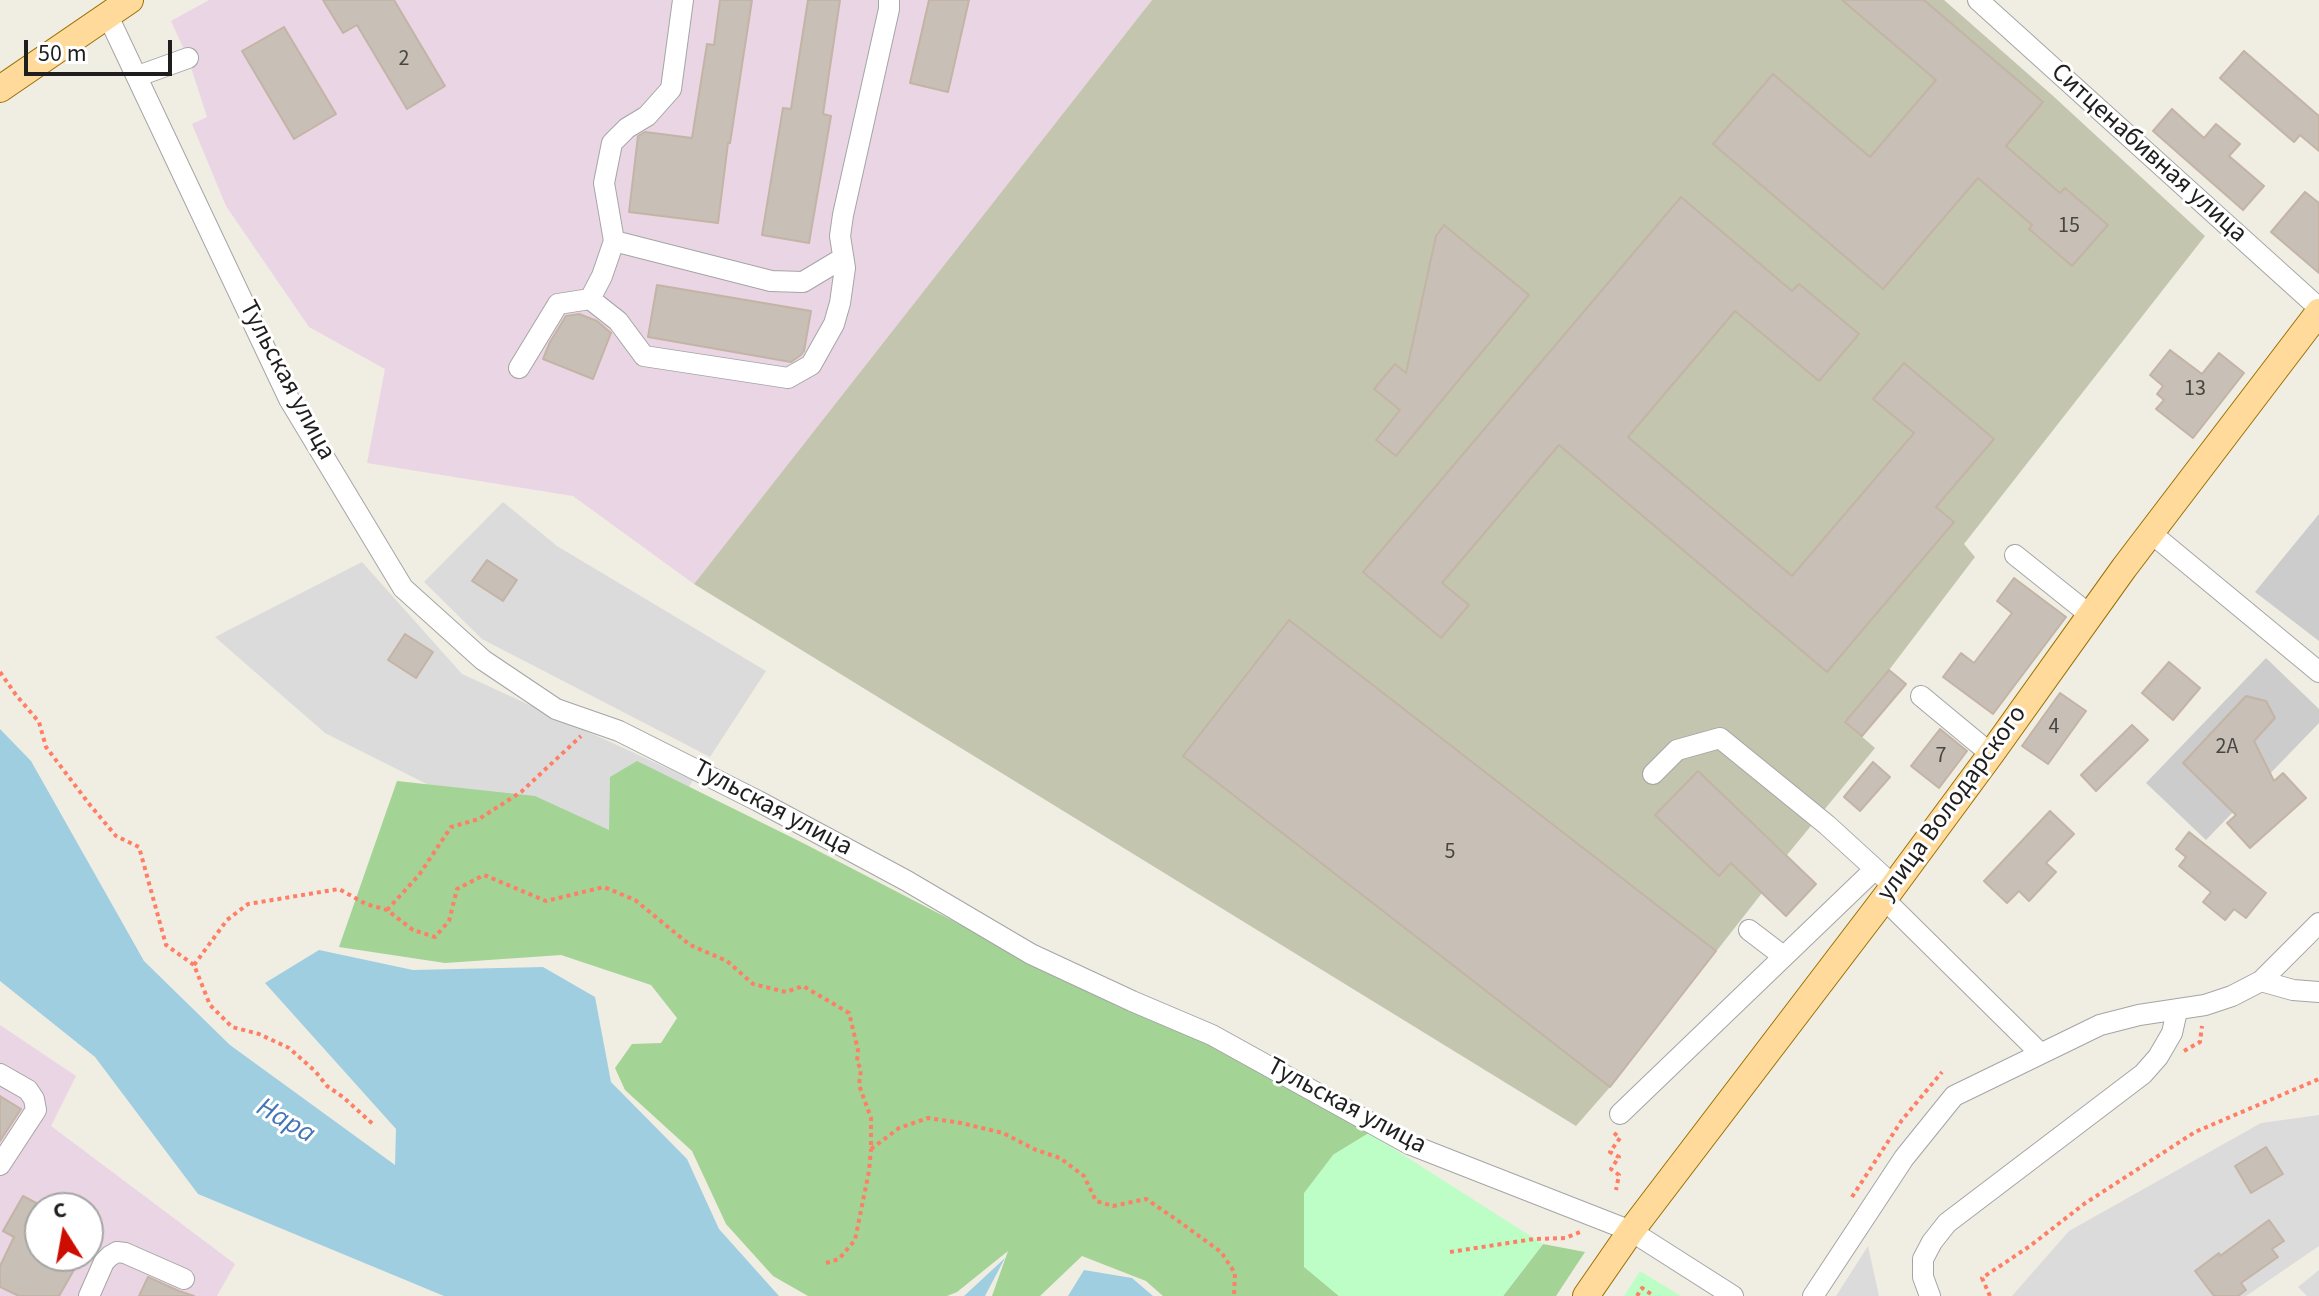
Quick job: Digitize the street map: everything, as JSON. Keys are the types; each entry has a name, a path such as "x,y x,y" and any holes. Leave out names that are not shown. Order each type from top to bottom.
{"main road":[{"path":"0,89 130,0"},
{"name":"улица Володарского","path":"1586,1296 1884,885 1991,754 2090,615 2319,310"}],"street":[{"path":"590,299 614,241 604,183 612,143 627,128 647,116 671,89 683,0"},
{"path":"519,368 558,304 590,299 618,321 644,356 788,378 811,365 834,324 845,268 840,236 843,215 889,0"},
{"name":"Ситценабивная улица","path":"1978,0 2319,310"},
{"name":"Тульская улица","path":"107,14 289,399 403,588 483,660 556,709 619,731 772,808 907,881 1031,954 1212,1035 1409,1144 1631,1231 1733,1296"},
{"path":"138,76 188,58"},
{"path":"614,241 771,281 803,282 843,258"},
{"path":"2151,533 2319,672"},
{"path":"2015,555 2090,615"},
{"path":"1921,696 1991,754"},
{"path":"1653,774 1677,750 1720,738 1827,825 2040,1053"},
{"path":"1620,1114 1783,956 1884,885"},
{"path":"1813,1296 1904,1158 1954,1096 2100,1025 2139,1015 2205,1005 2232,996 2261,981 2319,923"},
{"path":"1749,930 1783,956"},
{"path":"2261,981 2293,990 2319,992"},
{"path":"1930,1296 1923,1277 1923,1259 1947,1223 2143,1074 2158,1057 2172,1033 2177,1011"},
{"path":"0,1074 28,1090 36,1110 0,1165"},
{"path":"89,1296 104,1262 117,1252 184,1279"}],"path":[{"path":"0,672 39,722 46,747 90,805 116,836 139,847 166,945 194,965 210,1005 232,1027 259,1034 289,1048 327,1086 375,1126"},
{"path":"387,910 419,875 451,827 479,819 521,792 575,740 600,724"},
{"path":"194,965 227,920 248,904 339,889 366,904 387,910 413,930 435,937 449,921 457,889 484,875 546,901 604,887 635,900 690,945 727,961 753,984 786,992 803,986 849,1013 858,1050 857,1062 861,1069 859,1085 871,1118 869,1171 855,1240 839,1259 826,1263"},
{"path":"1990,1296 1982,1278 2084,1204 2195,1132 2319,1079"},
{"path":"1616,1190 1619,1175 1611,1169 1619,1157 1610,1152 1620,1138 1611,1131 1620,1114"},
{"path":"871,1149 899,1128 928,1118 1003,1133 1060,1158 1084,1176 1096,1201 1113,1206 1146,1199 1177,1220 1221,1252 1235,1273 1234,1296"},
{"path":"1450,1252 1534,1239 1565,1238 1593,1226"},
{"path":"1637,1296 1642,1288 1654,1296"}],"shaded area":[{"path":"209,0 1152,0 694,584 573,496 367,463 385,369 309,327 226,206 192,124 207,117 188,58 171,21"},
{"path":"1152,0 1944,0 2205,236 1964,544 1975,557 1845,722 1875,748 1787,855 1698,771 1656,815 1719,875 1731,863 1762,893 1576,1126 694,584"},
{"path":"503,502 557,546 766,671 710,757 482,639 424,582"},
{"path":"2319,514 2319,641 2255,592"},
{"path":"362,562 462,674 693,780 632,887 325,733 215,637"},
{"path":"2266,658 2319,709 2319,723 2206,840 2146,783"},
{"path":"0,1025 76,1076 51,1126 235,1264 217,1296 0,1296"},
{"path":"2319,1115 2319,1246 2246,1296 2012,1296 2069,1231 2261,1123"},
{"path":"1868,1246 1879,1296 1836,1296"},
{"path":"2319,1270 2319,1296 2307,1296 2298,1287"}],"green space":[{"path":"637,761 801,842 1119,1007 1233,1053 1369,1133 1333,1155 1305,1267 1339,1296 1163,1296 1146,1281 1082,1256 1040,1296 992,1296 1008,1251 957,1292 947,1296 808,1296 773,1276 726,1224 692,1151 625,1090 615,1068 632,1044 661,1043 677,1018 651,985 561,955 445,963 339,947 397,781 535,796 609,830 610,777"},
{"path":"1369,1133 1543,1244 1503,1296 1339,1296 1304,1267 1304,1193 1333,1155"},
{"path":"1543,1244 1585,1252 1556,1296 1503,1296"},
{"path":"1640,1271 1681,1296 1624,1296"}],"water":[{"name":"Нара","path":"0,729 31,761 144,961 230,1045 395,1165 396,1129 265,983 319,950 413,970 543,967 595,997 611,1082 687,1159 719,1229 779,1296 444,1296 198,1194 95,1057 0,981"},
{"path":"1005,1258 985,1296 964,1296"},
{"path":"1084,1270 1132,1278 1153,1296 1068,1296"}],"building":[{"path":"323,0 394,0 445,86 407,109 357,25 343,33"},
{"path":"720,0 752,0 718,223 629,212 638,136 645,132 692,138 707,44 714,45"},
{"path":"808,0 840,0 823,114 831,116 809,243 762,235 783,108 791,109"},
{"path":"929,0 969,0 948,92 910,83"},
{"path":"1842,0 1924,0 2043,102 2006,146 2060,193 2065,188 2108,225 2072,266 2029,229 2032,225 1978,178 1883,289 1713,144 1773,74 1870,157 1936,80"},
{"path":"284,27 336,114 294,139 242,51"},
{"path":"2244,51 2319,116 2319,151 2300,135 2294,142 2220,78"},
{"path":"2172,109 2204,138 2216,124 2240,144 2229,156 2264,186 2243,210 2153,131"},
{"path":"2305,192 2319,203 2319,273 2271,232"},
{"path":"1681,197 1792,291 1799,284 1859,334 1819,381 1735,311 1628,437 1792,576 1914,433 1873,399 1904,363 1994,439 1936,507 1954,522 1827,672 1559,445 1442,583 1469,605 1441,638 1363,572"},
{"path":"1444,225 1529,295 1396,456 1376,440 1400,410 1374,389 1395,364 1406,373 1436,236"},
{"path":"657,285 811,311 804,351 791,362 648,337"},
{"path":"579,314 597,321 611,333 593,379 543,359 566,316"},
{"path":"2170,350 2202,374 2219,353 2244,373 2193,438 2156,409 2164,400 2157,394 2163,386 2150,375"},
{"path":"487,560 517,580 503,601 472,581"},
{"path":"2014,578 2066,617 1993,714 1943,677 1961,653 1974,663 2012,613 1997,601"},
{"path":"1289,620 1716,951 1610,1087 1183,756"},
{"path":"405,634 433,652 416,678 388,660"},
{"path":"2169,662 2200,688 2173,720 2142,693"},
{"path":"1889,670 1906,684 1862,736 1845,722"},
{"path":"2060,693 2086,711 2048,764 2022,746"},
{"path":"2246,696 2266,701 2275,718 2254,741 2274,781 2283,773 2306,798 2250,848 2227,823 2236,815 2183,763"},
{"path":"2132,725 2148,740 2096,791 2081,775"},
{"path":"1940,729 1967,751 1939,788 1911,766"},
{"path":"1873,762 1890,777 1860,811 1844,797"},
{"path":"1698,771 1816,884 1786,916 1731,863 1719,876 1655,815"},
{"path":"2050,811 2074,834 2046,863 2056,872 2029,901 2019,891 2007,903 1984,881"},
{"path":"2189,832 2266,893 2246,918 2234,909 2225,920 2203,902 2211,892 2179,866 2186,857 2176,849"},
{"path":"0,1096 21,1109 0,1141"},
{"path":"2266,1147 2283,1174 2251,1193 2235,1166"},
{"path":"24,1197 24,1272 73,1272 59,1296 19,1296 0,1287 0,1266 14,1237 3,1231"},
{"path":"2269,1220 2284,1241 2272,1249 2278,1257 2241,1283 2246,1290 2238,1296 2214,1296 2195,1271"},
{"path":"148,1277 179,1291 194,1296 139,1296"}]}
